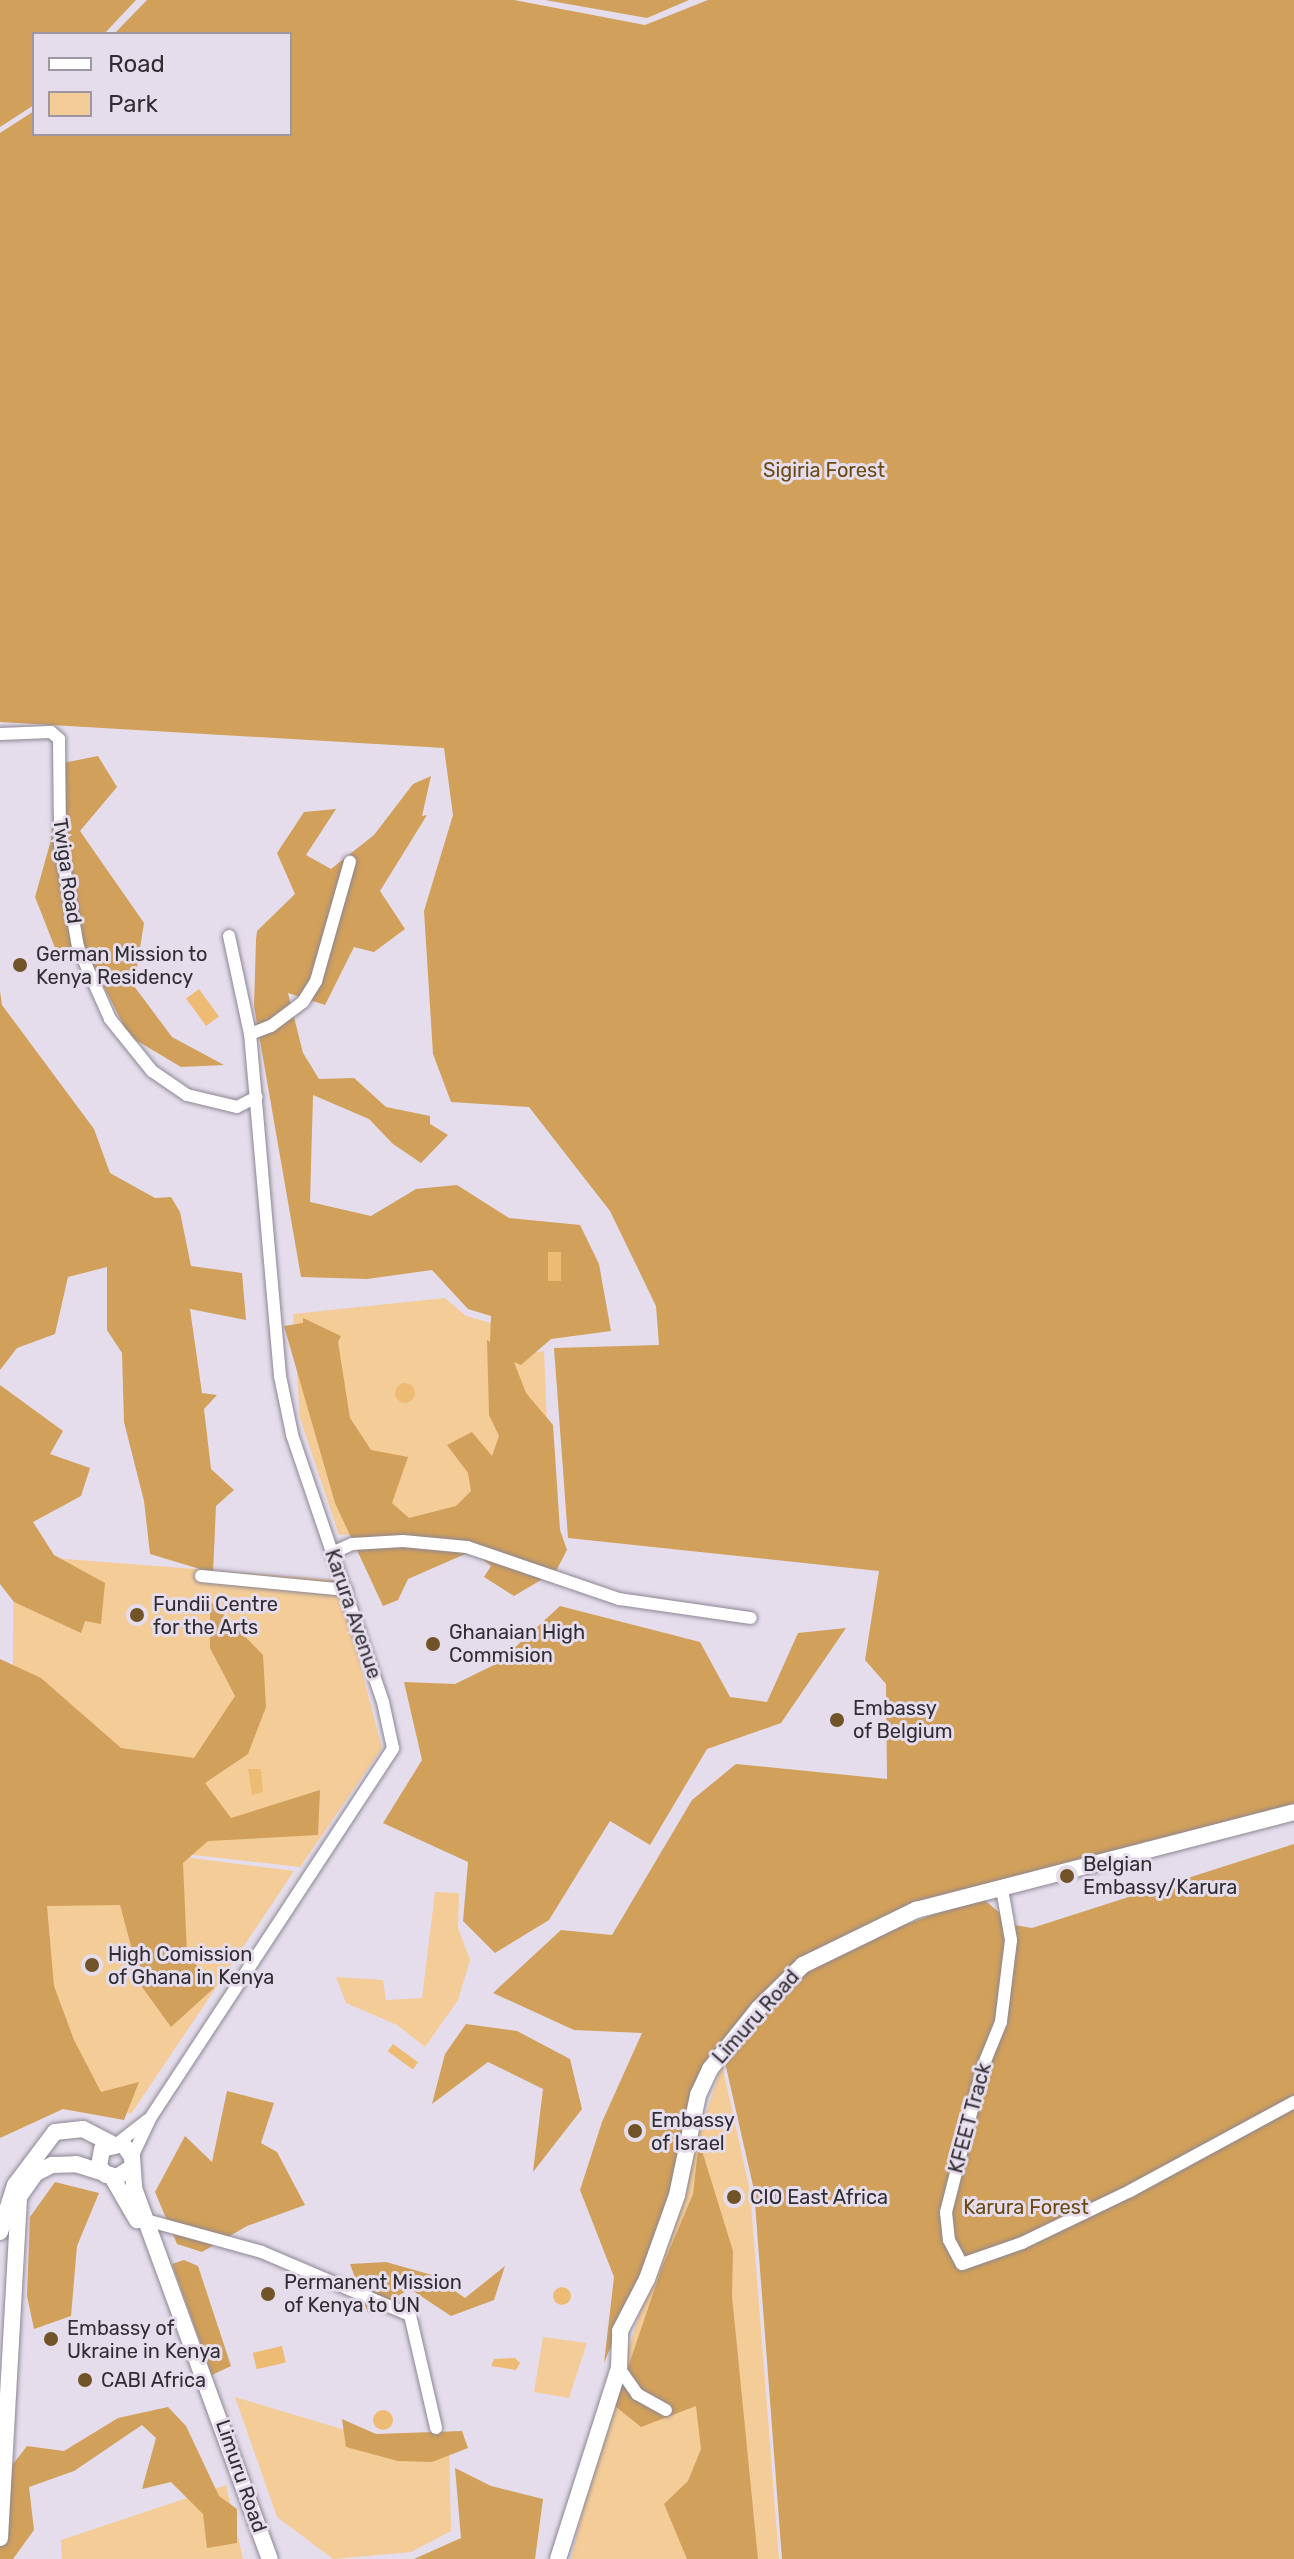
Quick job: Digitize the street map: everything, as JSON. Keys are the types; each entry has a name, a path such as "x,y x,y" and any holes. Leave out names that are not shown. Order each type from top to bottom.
{"main road":[{"name":"Limuru Road","path":"558,2559 607,2392 619,2368 620,2331 647,2279 677,2195 698,2095 737,2033 803,1965 916,1910 1294,1812"},
{"path":"0,2232 15,2185 55,2132 83,2129 115,2143 131,2162 109,2176"},
{"path":"109,2176 98,2160 115,2143"},
{"name":"Limuru Road","path":"131,2162 146,2220 270,2559"},
{"path":"0,2538 19,2197 36,2173 52,2165 76,2164 109,2176"},
{"name":"Limuru Road","path":"109,2176 133,2209 166,2291 231,2458 261,2559"}],"street":[{"name":"Twiga Road","path":"0,734 51,732 59,739 60,843 78,947 110,1019 152,1071 187,1095 237,1107 257,1097"},
{"path":"250,1040 285,1016 316,981 350,862"},
{"name":"Karura Avenue","path":"131,2162 151,2117 391,1757 392,1736 383,1702 292,1434 280,1376 257,1097 250,1040 229,936"},
{"path":"332,1553 352,1544 403,1541 467,1547 589,1591 751,1618"},
{"path":"201,1576 346,1590"},
{"name":"KFEET Track","path":"1002,1889 1011,1940 1001,2022 983,2066 946,2212 949,2240 962,2264 1022,2243 1130,2191 1294,2102"},
{"name":"Karura Avenue","path":"115,2143 151,2117"},
{"path":"146,2220 262,2252 410,2315 436,2428"},
{"path":"619,2368 637,2394 666,2410"}],"green space":[{"path":"0,0 136,0 106,32 32,32 32,106 0,127"},
{"name":"Sigiria Forest","path":"147,0 514,0 645,25 708,0 1294,0 1294,1813 982,1896 894,1923 807,1966 869,1937 982,1898 1014,1925 1032,1928 1294,1844 1294,2559 782,2559 754,2190 724,2058 761,2009 796,1976 731,2035 686,2127 665,2217 604,2363 614,2277 580,2190 602,2122 642,2033 574,2030 493,1993 561,1930 612,1935 692,1800 736,1764 887,1779 886,1684 865,1660 879,1571 568,1538 554,1348 659,1345 656,1306 610,1211 529,1107 451,1102 433,1054 424,911 453,815 444,748 0,722 0,133 32,112 32,136 292,136 292,32 116,32"},
{"path":"545,0 689,0 647,18"},
{"path":"98,756 117,787 80,831 144,923 134,986 172,1037 224,1065 181,1067 129,1036 98,975 57,953 35,897 51,840 58,764"},
{"path":"431,776 422,816 427,815 380,891 405,929 374,952 354,947 325,1005 288,993 303,1053 319,1079 354,1078 386,1107 430,1116 430,1124 448,1135 421,1163 393,1144 369,1119 313,1095 310,1202 371,1216 416,1189 457,1185 509,1218 580,1225 599,1264 611,1331 551,1339 521,1365 514,1362 526,1393 553,1425 560,1530 567,1550 556,1571 514,1596 484,1577 491,1566 472,1551 408,1579 398,1600 383,1606 335,1503 284,1326 303,1323 303,1318 341,1336 338,1342 350,1418 371,1450 408,1457 392,1503 409,1518 456,1506 471,1491 468,1473 447,1445 472,1432 492,1456 499,1436 489,1415 487,1340 490,1342 491,1316 468,1309 432,1270 367,1279 301,1277 254,1006 256,940 257,931 295,894 277,853 304,812 336,809 306,855 331,869 374,835 413,784"},
{"path":"0,991 2,1005 94,1129 110,1173 155,1198 171,1197 180,1212 191,1266 242,1273 246,1320 190,1309 202,1393 217,1395 204,1409 211,1469 234,1490 216,1506 213,1573 150,1554 144,1501 124,1422 122,1353 107,1330 107,1267 68,1277 55,1334 17,1348 0,1370"},
{"path":"445,1298 466,1316 498,1325 525,1354 544,1351 553,1561 427,1530 339,1535 300,1418 293,1314"},
{"path":"0,1385 63,1431 50,1454 90,1468 81,1496 33,1522 54,1555 105,1583 101,1624 85,1621 81,1633 14,1602 0,1584"},
{"path":"14,1555 338,1580 382,1748 300,1867 13,1835 294,1871 131,2114 0,2054 0,1846 11,1834"},
{"path":"210,1601 263,1655 266,1707 248,1754 205,1783 231,1818 320,1790 318,1835 208,1841 183,1863 187,1953 214,1988 171,2027 142,1987 120,1905 47,1906 54,1986 74,2040 101,2092 139,2082 124,2120 63,2109 0,2138 0,1659 41,1678 121,1748 194,1758 235,1696 210,1648"},
{"path":"560,1606 700,1642 730,1697 767,1702 798,1633 846,1628 781,1723 707,1749 650,1845 610,1821 549,1920 495,1953 463,1921 468,1862 383,1823 422,1760 404,1682 455,1684 498,1663"},
{"path":"435,1892 459,1893 458,1928 470,1960 458,2000 425,2047 397,2025 346,2003 336,1977 383,1980 386,2000 422,1998"},
{"path":"466,2024 517,2031 570,2059 582,2109 533,2172 543,2089 488,2062 432,2104 445,2054"},
{"path":"722,2065 750,2191 779,2559 571,2559 603,2425"},
{"path":"227,2091 274,2103 261,2143 277,2152 305,2205 247,2226 202,2252 177,2244 155,2192 185,2136 212,2162"},
{"path":"699,2141 733,2251 732,2296 758,2559 687,2559 664,2504 688,2481 701,2449 696,2406 641,2427 615,2406 661,2270 693,2194"},
{"path":"55,2182 99,2193 77,2246 71,2316 34,2329 27,2296 30,2217"},
{"path":"184,2260 198,2266 231,2366 212,2375 172,2264"},
{"path":"386,2262 432,2275 465,2298 505,2266 494,2300 451,2316 410,2289 368,2313 350,2264"},
{"path":"543,2337 587,2343 569,2398 534,2392"},
{"path":"235,2397 385,2442 449,2438 451,2531 411,2552 333,2559 277,2517"},
{"path":"168,2407 186,2426 219,2496 237,2509 237,2543 207,2548 203,2514 171,2482 142,2489 156,2438 142,2425 74,2471 29,2487 34,2530 13,2559 0,2559 0,2481 27,2446 64,2451 118,2418"},
{"path":"342,2419 376,2434 462,2431 468,2448 432,2462 398,2461 346,2447"},
{"path":"455,2468 491,2486 543,2499 535,2559 414,2559 461,2538"},
{"path":"226,2485 243,2559 62,2559 61,2540"}],"shaded area":[{"path":"199,989 219,1017 206,1026 186,998"},
{"path":"548,1252 561,1252 561,1281 548,1281"},
{"path":"405,1383 412,1386 415,1393 412,1400 405,1403 398,1400 395,1393 398,1386"},
{"path":"248,1769 261,1769 263,1792 252,1795"},
{"path":"393,2044 418,2062 413,2070 388,2051"},
{"path":"558,2287 566,2287 571,2296 569,2303 558,2305 553,2300 553,2292"},
{"path":"282,2346 286,2363 257,2369 253,2353"},
{"path":"515,2358 520,2363 516,2370 491,2366 494,2359"},
{"path":"383,2410 390,2413 393,2420 390,2427 383,2430 376,2427 373,2420 376,2413"}],"place":[{"name":"German Mission to Kenya Residency","path":"20,965"},
{"name":"Fundii Centre for the Arts","path":"137,1615"},
{"name":"Ghanaian High Commision","path":"433,1644"},
{"name":"Embassy of Belgium","path":"837,1720"},
{"name":"Belgian Embassy/Karura","path":"1067,1876"},
{"name":"High Comission of Ghana in Kenya","path":"92,1965"},
{"name":"Embassy of Israel","path":"635,2131"},
{"name":"CIO East Africa","path":"734,2197"},
{"name":"Permanent Mission of Kenya to UN","path":"268,2294"},
{"name":"Embassy of Ukraine in Kenya","path":"51,2339"},
{"name":"CABI Africa","path":"85,2380"}],"park label":[{"name":"Karura Forest","path":"1026,2207"}]}
